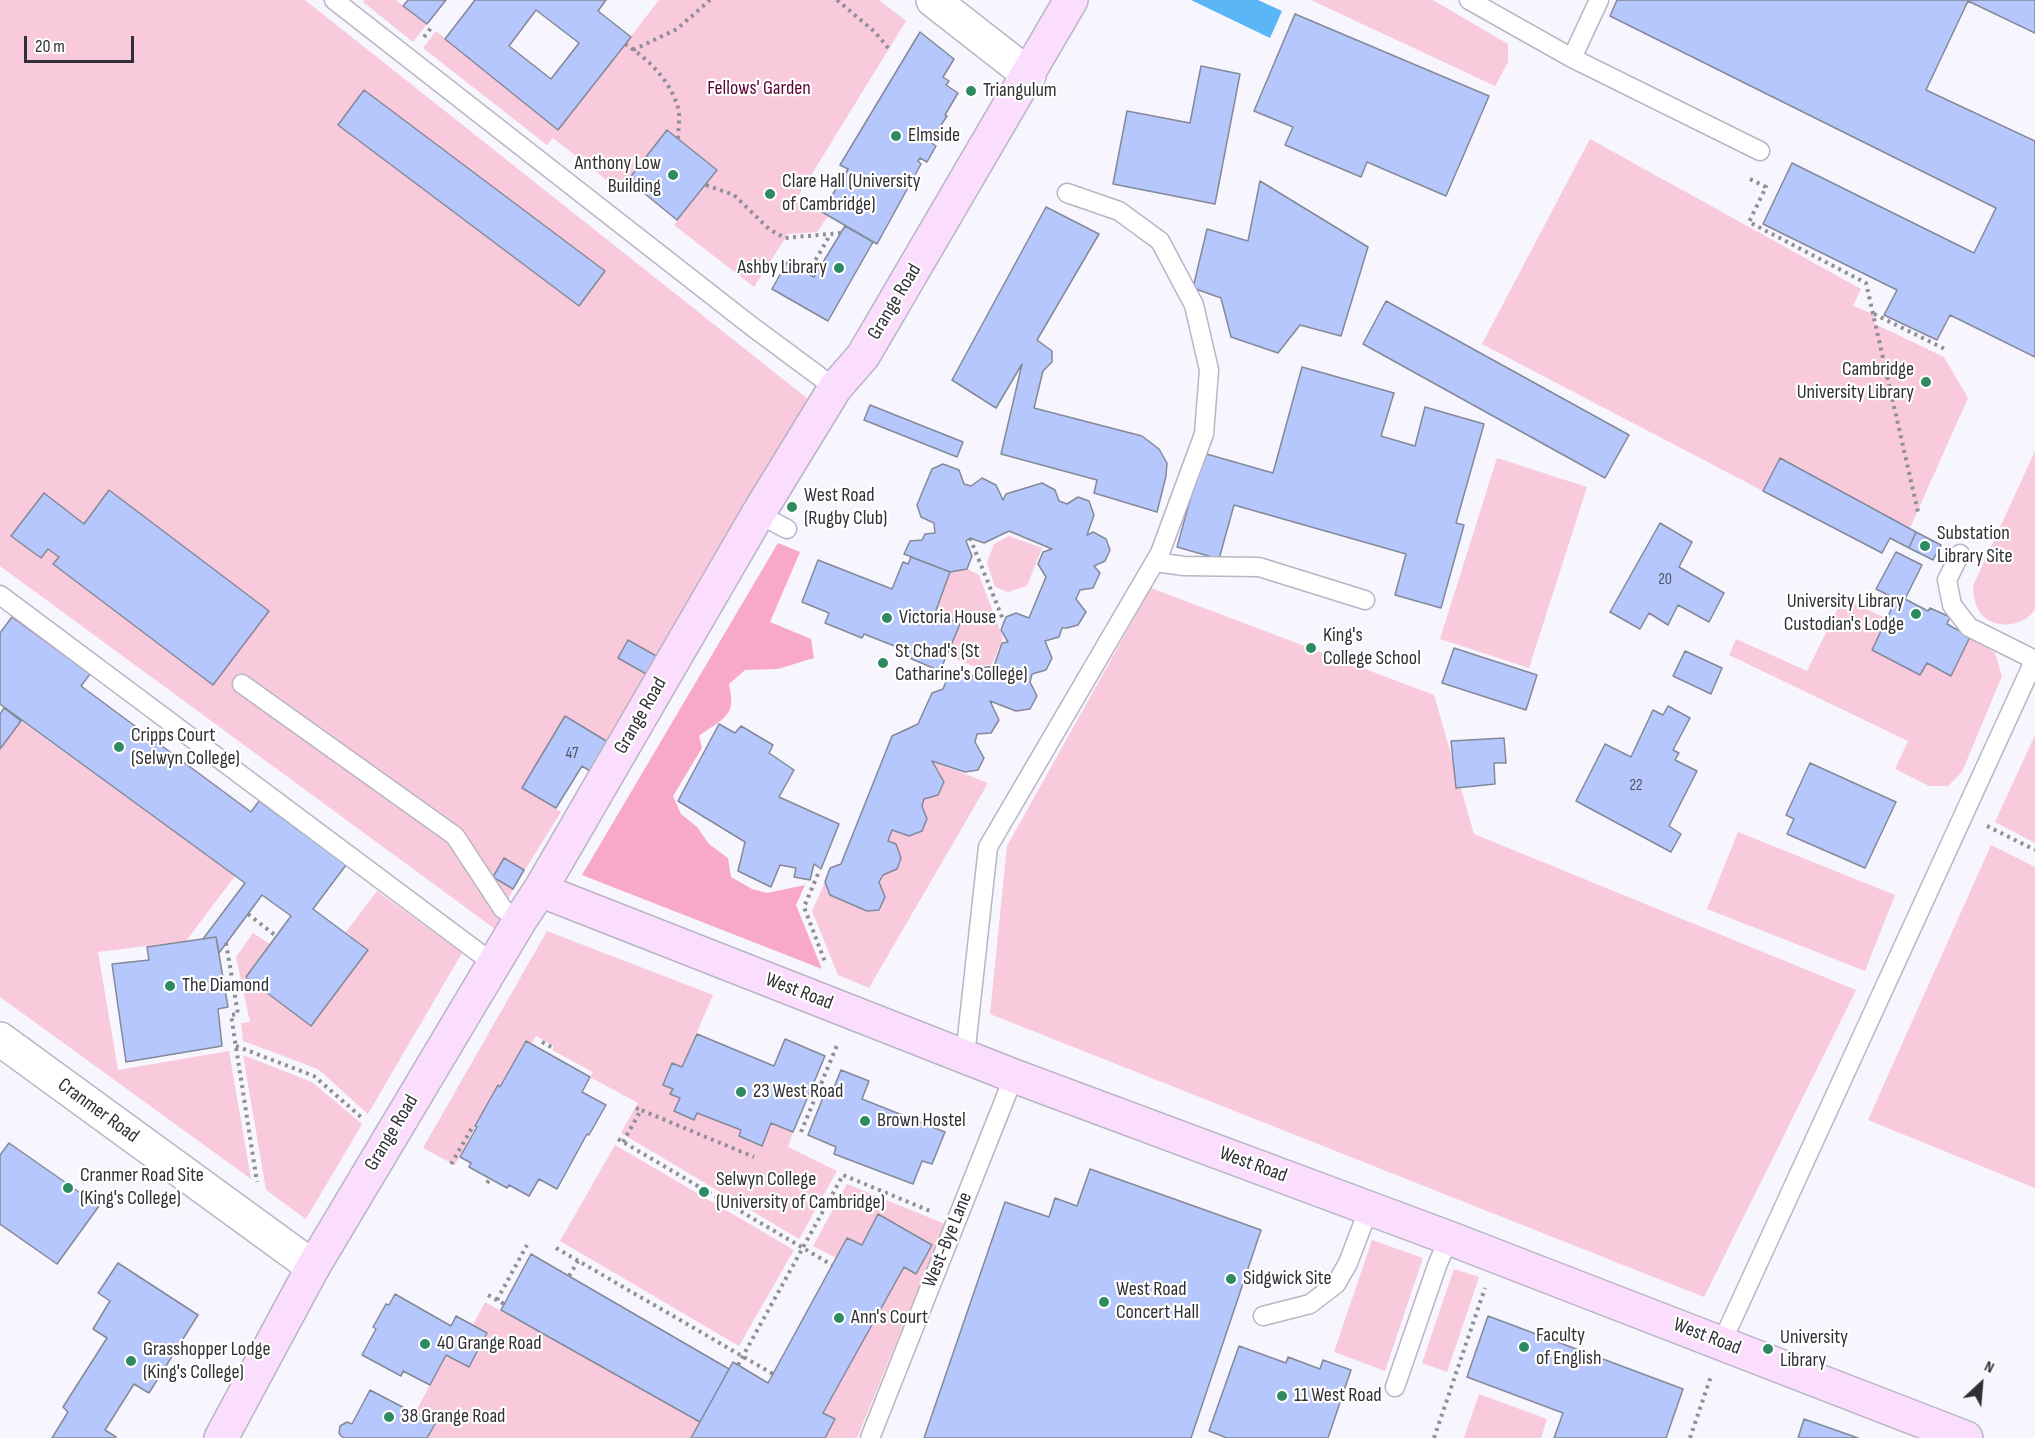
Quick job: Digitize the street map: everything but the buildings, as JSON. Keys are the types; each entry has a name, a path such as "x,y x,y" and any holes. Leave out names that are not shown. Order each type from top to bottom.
{"street":[{"path":"933,0 1029,75"},
{"name":"Grange Road","path":"221,1438 313,1267 540,890 758,514 835,388 863,357 1071,0"},
{"name":"West Road","path":"540,890 1014,1076 1722,1342 1915,1427 1966,1438"},
{"name":"Cranmer Road","path":"0,1039 313,1267"}],"lane":[{"path":"334,0 835,388"},
{"path":"1572,58 1599,0"},
{"path":"1480,3 1572,58 1760,151"},
{"path":"965,1056 988,847 1160,553 1204,434 1209,370 1194,305 1160,241 1119,211 1067,192"},
{"path":"758,514 787,529"},
{"path":"1722,1342 2035,659 1969,627 1952,605 1947,580 1960,554"},
{"path":"1155,562 1184,566 1259,567 1365,600"},
{"path":"0,595 494,963"},
{"path":"242,684 455,836 503,909 520,920"},
{"name":"West-Bye Lane","path":"870,1438 1014,1076"},
{"path":"1263,1316 1310,1304 1336,1284 1348,1263 1369,1208"},
{"path":"1395,1387 1437,1263 1449,1238"}],"path":[{"path":"633,50 677,29 710,0"},
{"path":"837,0 875,32 889,49"},
{"path":"625,44 646,59 667,85 678,107 678,139"},
{"path":"1745,177 1766,187 1749,222 1866,283 1918,512"},
{"path":"706,185 734,195 769,229 785,238 841,233"},
{"path":"808,273 831,234"},
{"path":"1873,314 1947,350"},
{"path":"970,538 1004,622"},
{"path":"1964,814 2035,850"},
{"path":"818,874 804,907 829,972"},
{"path":"248,914 276,936"},
{"path":"226,943 238,1014 231,1015 262,1230"},
{"path":"801,1132 851,1012"},
{"path":"542,1042 553,1048"},
{"path":"235,1046 314,1076 364,1119"},
{"path":"636,1108 754,1157"},
{"path":"623,1142 642,1110"},
{"path":"451,1164 472,1128 475,1130"},
{"path":"618,1139 832,1265"},
{"path":"738,1365 843,1176 956,1221"},
{"path":"497,1300 527,1245"},
{"path":"556,1248 773,1374"},
{"path":"1434,1438 1496,1256"},
{"path":"569,1276 578,1261"},
{"path":"489,1295 504,1304"},
{"path":"1690,1438 1712,1375"}],"green space":[{"path":"0,0 305,0 808,399 608,742 565,716 522,788 561,812 513,889 495,929 0,566"},
{"path":"365,0 396,0 427,24 413,42 363,2"},
{"name":"Fellows' Garden","path":"659,0 879,0 906,21 797,198 828,216 817,232 788,234 754,287 674,225 717,170 668,130 619,190 553,138 547,145 423,48 436,31 558,130"},
{"path":"1311,0 1433,0 1508,44 1508,62 1495,86"},
{"path":"1590,139 1861,289 1853,306 1873,314 1875,324 1944,357 1968,398 1910,528 1780,458 1763,491 1482,344"},
{"path":"2035,451 2035,609 2024,620 2001,624 1981,614 1974,597 1973,586"},
{"path":"1497,458 1587,487 1529,668 1440,639"},
{"path":"1009,536 1042,548 1027,586 1008,592 995,587 987,563 994,544"},
{"path":"967,569 979,575 1003,638 992,664 975,667 947,655 959,624 936,613 950,572"},
{"path":"1151,588 1434,695 1474,834 1856,990 1704,1297 990,1014 1007,846"},
{"path":"1843,598 1887,619 1872,650 1920,675 1927,663 1951,676 1970,637 1995,653 2002,676 1962,772 1948,786 1929,786 1895,769 1908,741 1729,655 1736,639 1807,671"},
{"path":"21,721 235,876 186,941 98,952 118,1070 229,1051 251,1179 0,997 0,749"},
{"path":"2035,735 2035,843 1995,822"},
{"path":"932,761 988,783 869,988 838,975 812,911 825,882 831,895 867,911 879,909 885,897 879,882 896,845 888,841 892,830 909,836 922,831 927,819 922,806 924,799 938,795 944,782"},
{"path":"1738,832 1895,895 1865,971 1707,909"},
{"path":"1991,845 2035,867 2035,1188 1868,1120"},
{"path":"377,891 462,953 368,1114 318,1069 243,1041 241,1023 250,1022 236,957 253,933 270,944 246,977 368,950 346,932"},
{"path":"547,931 713,995 682,1067 672,1063 663,1085 672,1089 671,1094 680,1098 674,1112 694,1120 697,1113 741,1130 739,1137 762,1146 771,1123 793,1132 788,1147 837,1171 799,1239 621,1133 638,1103 590,1077 593,1072 552,1050 554,1046 536,1036 531,1044 526,1041 500,1087 498,1085 455,1165 423,1148"},
{"path":"243,1055 312,1082 362,1124 306,1219 266,1190"},
{"path":"615,1145 794,1250 739,1346 560,1241"},
{"path":"847,1184 945,1224 857,1438 825,1438 823,1413 904,1267 916,1274 931,1245 878,1214 862,1245 847,1238 836,1258 813,1246"},
{"path":"1372,1240 1423,1258 1385,1371 1334,1352"},
{"path":"1454,1269 1479,1277 1447,1372 1422,1363"},
{"path":"485,1302 700,1422 691,1438 427,1438 435,1424 415,1413 446,1355 469,1366 487,1334 473,1325"},
{"path":"1479,1394 1547,1419 1541,1438 1464,1438"}],"shaded area":[{"path":"778,543 800,552 770,622 811,639 814,658 778,669 745,670 729,684 730,709 719,722 699,736 702,748 673,796 681,814 697,827 709,844 728,858 731,877 752,889 767,893 805,885 796,905 822,969 582,875"}],"water":[{"path":"1191,0 1258,0 1282,11 1270,38"}],"place":[{"name":"Triangulum","path":"971,91"},
{"name":"Elmside","path":"896,136"},
{"name":"Anthony Low Building","path":"673,175"},
{"name":"Clare Hall (University of Cambridge)","path":"770,194"},
{"name":"Ashby Library","path":"839,268"},
{"name":"Cambridge University Library","path":"1926,382"},
{"name":"West Road (Rugby Club)","path":"792,507"},
{"name":"Substation Library Site","path":"1925,546"},
{"name":"University Library Custodian's Lodge","path":"1916,614"},
{"name":"Victoria House","path":"887,618"},
{"name":"King's College School","path":"1311,648"},
{"name":"St Chad's (St Catharine's College)","path":"883,663"},
{"name":"Cripps Court (Selwyn College)","path":"119,747"},
{"name":"The Diamond","path":"170,986"},
{"name":"23 West Road","path":"741,1092"},
{"name":"Brown Hostel","path":"865,1121"},
{"name":"Cranmer Road Site (King's College)","path":"68,1188"},
{"name":"Selwyn College (University of Cambridge)","path":"704,1192"},
{"name":"Sidgwick Site","path":"1231,1279"},
{"name":"West Road Concert Hall","path":"1104,1302"},
{"name":"Ann's Court","path":"839,1318"},
{"name":"40 Grange Road","path":"425,1344"},
{"name":"Faculty of English","path":"1524,1347"},
{"name":"University Library","path":"1768,1349"},
{"name":"Grasshopper Lodge (King's College)","path":"131,1361"},
{"name":"11 West Road","path":"1282,1396"},
{"name":"38 Grange Road","path":"389,1417"}]}
